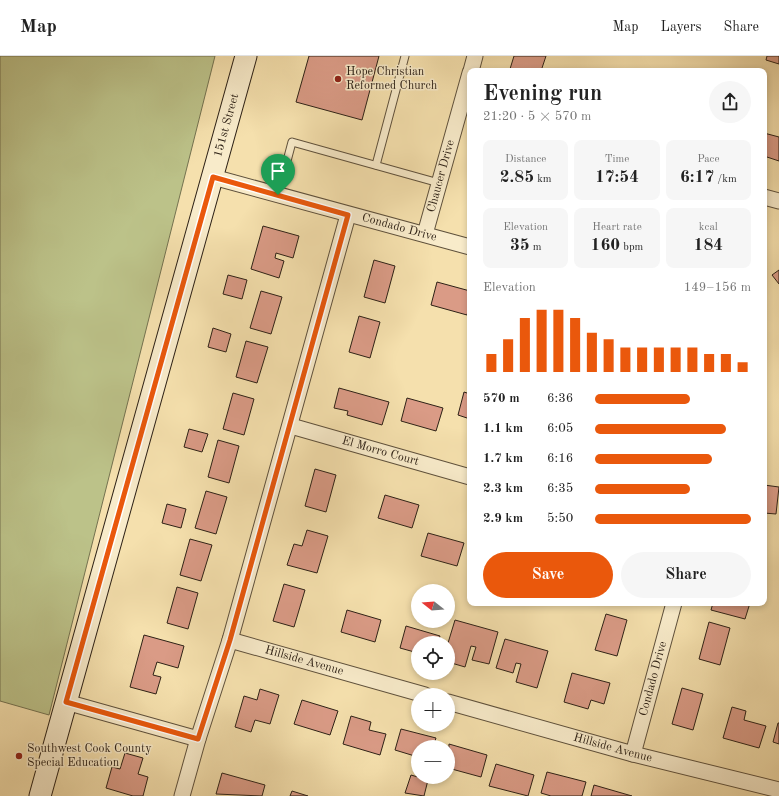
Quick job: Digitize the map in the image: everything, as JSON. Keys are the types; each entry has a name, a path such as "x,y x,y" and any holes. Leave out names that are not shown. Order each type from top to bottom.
{"street":[{"name":"151st Street","path":"40,796 246,56"},
{"name":"Chaucer Drive","path":"471,68 475,56"},
{"name":"Chaucer Drive","path":"425,234 467,83"},
{"name":"Condado Drive","path":"213,177 348,215 467,245"},
{"path":"767,197 779,201"},
{"path":"182,796 198,739 230,640 291,426 341,236 348,215"},
{"name":"El Morro Court","path":"291,426 467,476"},
{"name":"Condado Drive","path":"633,754 673,606"},
{"name":"Hillside Avenue","path":"230,640 411,691"},
{"path":"66,702 198,739"},
{"name":"Hillside Avenue","path":"455,704 633,754 779,790"}],"lane":[{"path":"376,165 405,56"},
{"path":"278,195 292,142 440,183"}],"green space":[{"path":"0,56 215,56 49,715 0,701"}],"building":[{"name":"Hope Christian Reformed Church","path":"309,56 379,56 362,120 296,102"},
{"path":"514,56 546,56 542,68 510,68"},
{"path":"767,56 779,56 779,64 766,60"},
{"path":"767,134 779,137 779,161 767,157"},
{"path":"263,226 299,236 293,258 276,253 275,258 284,261 279,278 251,269"},
{"path":"374,260 395,266 385,303 364,297"},
{"path":"779,270 779,284 772,275"},
{"path":"228,275 247,280 242,299 223,294"},
{"path":"437,282 467,290 467,315 431,305"},
{"path":"261,291 282,297 271,334 250,328"},
{"path":"359,316 380,322 370,358 349,352"},
{"path":"213,328 231,334 226,352 208,347"},
{"path":"246,341 268,347 257,383 236,377"},
{"path":"339,388 389,402 382,425 347,415 348,411 334,408"},
{"path":"464,392 467,393 467,418 458,415"},
{"path":"233,393 254,399 244,435 223,429"},
{"path":"407,398 443,408 436,431 401,421"},
{"path":"189,429 208,434 202,452 184,447"},
{"path":"218,440 239,446 229,483 208,477"},
{"path":"315,469 336,475 326,512 305,506"},
{"path":"767,485 779,487 776,514 767,513"},
{"path":"206,491 227,497 216,534 195,528"},
{"path":"385,495 419,505 412,528 378,518"},
{"path":"167,504 186,509 181,528 162,523"},
{"path":"307,530 328,536 317,573 287,565 294,544 302,546"},
{"path":"428,533 464,543 457,566 421,556"},
{"path":"190,539 212,545 201,581 180,575"},
{"path":"284,584 305,590 294,627 273,621"},
{"path":"177,587 198,593 188,629 167,623"},
{"path":"712,606 749,606 745,619 711,610"},
{"path":"347,610 381,620 375,642 341,632"},
{"path":"606,614 627,620 617,656 595,650"},
{"path":"455,620 498,632 489,664 472,660 476,647 471,646 465,667 455,664 455,636 450,636 453,628 455,628"},
{"path":"709,622 730,628 720,665 699,659"},
{"path":"406,626 440,636 411,636 411,651 400,648"},
{"path":"144,635 184,646 178,668 157,662 153,675 161,677 156,694 130,687"},
{"path":"505,639 548,651 537,688 516,682 521,664 516,663 513,673 496,668"},
{"path":"572,673 610,683 604,704 591,700 588,709 564,702"},
{"path":"682,688 703,694 693,730 672,724"},
{"path":"260,689 279,695 270,724 255,720 251,732 235,727 244,696 257,700"},
{"path":"302,700 338,711 330,735 294,724"},
{"path":"732,707 746,711 744,720 766,726 759,748 723,738"},
{"path":"351,716 371,722 369,730 386,734 380,755 343,744"},
{"path":"779,723 779,744 773,742"},
{"path":"401,729 436,738 435,740 411,740 411,755 395,750"},
{"path":"455,746 487,755 481,777 455,770"},
{"path":"125,753 143,758 138,774 148,777 143,796 133,796 106,788 112,767 120,769"},
{"path":"496,764 534,775 528,796 489,786"},
{"path":"547,772 586,782 582,796 551,796 541,793"},
{"path":"222,773 265,785 262,796 216,794"},
{"path":"411,775 411,784 427,784 424,796 405,793"},
{"path":"594,785 632,796 591,796"},
{"path":"292,791 308,796 290,796"}],"place":[{"name":"Hope Christian Reformed Church","path":"338,79"},
{"name":"Southwest Cook County Special Education","path":"19,756"}],"route":[{"path":"213,177 278,195 348,215 341,236 291,426 230,640 198,739 66,702 213,177"}]}
